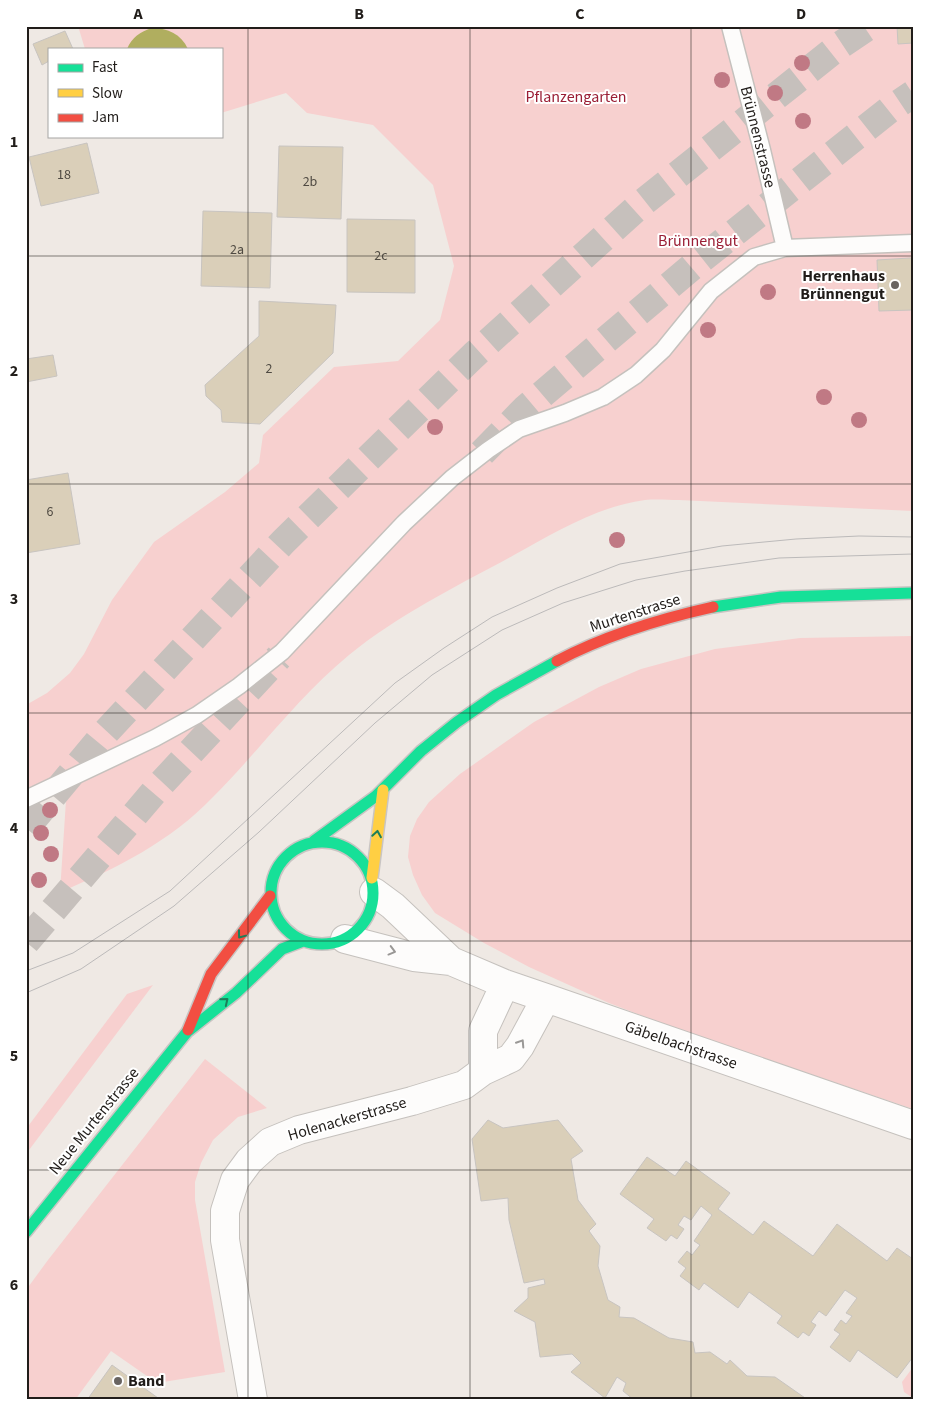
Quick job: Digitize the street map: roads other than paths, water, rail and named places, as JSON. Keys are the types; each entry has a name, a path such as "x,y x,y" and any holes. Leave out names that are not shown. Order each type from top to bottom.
{"main road":[{"name":"Murtenstrasse","path":"314,841 384,790 421,751 462,718 518,682 562,657 622,631 696,610 760,599 826,594 913,593"},
{"path":"373,885 366,865 356,854 344,846 330,842 314,841 300,846 287,854 274,873 270,896 273,910 280,924 290,934 303,941 317,944 332,944 345,939 357,931 366,920 372,906 375,845 384,790"},
{"name":"Neue Murtenstrasse","path":"187,1032 212,974 270,896"},
{"name":"Neue Murtenstrasse","path":"26,1232 187,1032 236,992 282,949 303,941"}],"street":[{"name":"Gäbelbachstrasse","path":"373,885 450,961"},
{"name":"Gäbelbachstrasse","path":"345,939 414,957 450,961 504,984 913,1126"},
{"path":"483,1071 483,1031 504,984"},
{"name":"Holenackerstrasse","path":"252,1400 225,1240 225,1211 235,1180 248,1161 270,1142 299,1130 464,1085 483,1071 511,1058 524,1039 546,998"}],"lane":[{"name":"Brünnenstrasse","path":"730,26 785,248"},
{"path":"26,799 155,738 197,715 238,686 282,652 404,523 452,478 519,429 603,397 636,375 663,350 711,291 754,257 785,248 913,243"}],"tunnel":[{"path":"26,828 105,733 283,542 474,355 641,204 839,46 869,26"},
{"path":"482,453 525,409 694,265 889,110 913,94"},
{"path":"26,942 160,785 279,657"}],"tram line":[{"path":"26,971 73,953 170,891 395,683 492,617 557,588 620,564 722,546 796,539 859,536 913,537"},
{"path":"26,993 81,969 174,906 259,832 375,723 432,675 502,630 563,603 636,580 779,558 913,554"}],"place":[{"name":"Herrenhaus Brünnengut","path":"895,285"},
{"name":"Band","path":"118,1381"}],"park label":[{"name":"Pflanzengarten","path":"576,97"},
{"name":"Brünnengut","path":"698,241"}]}
